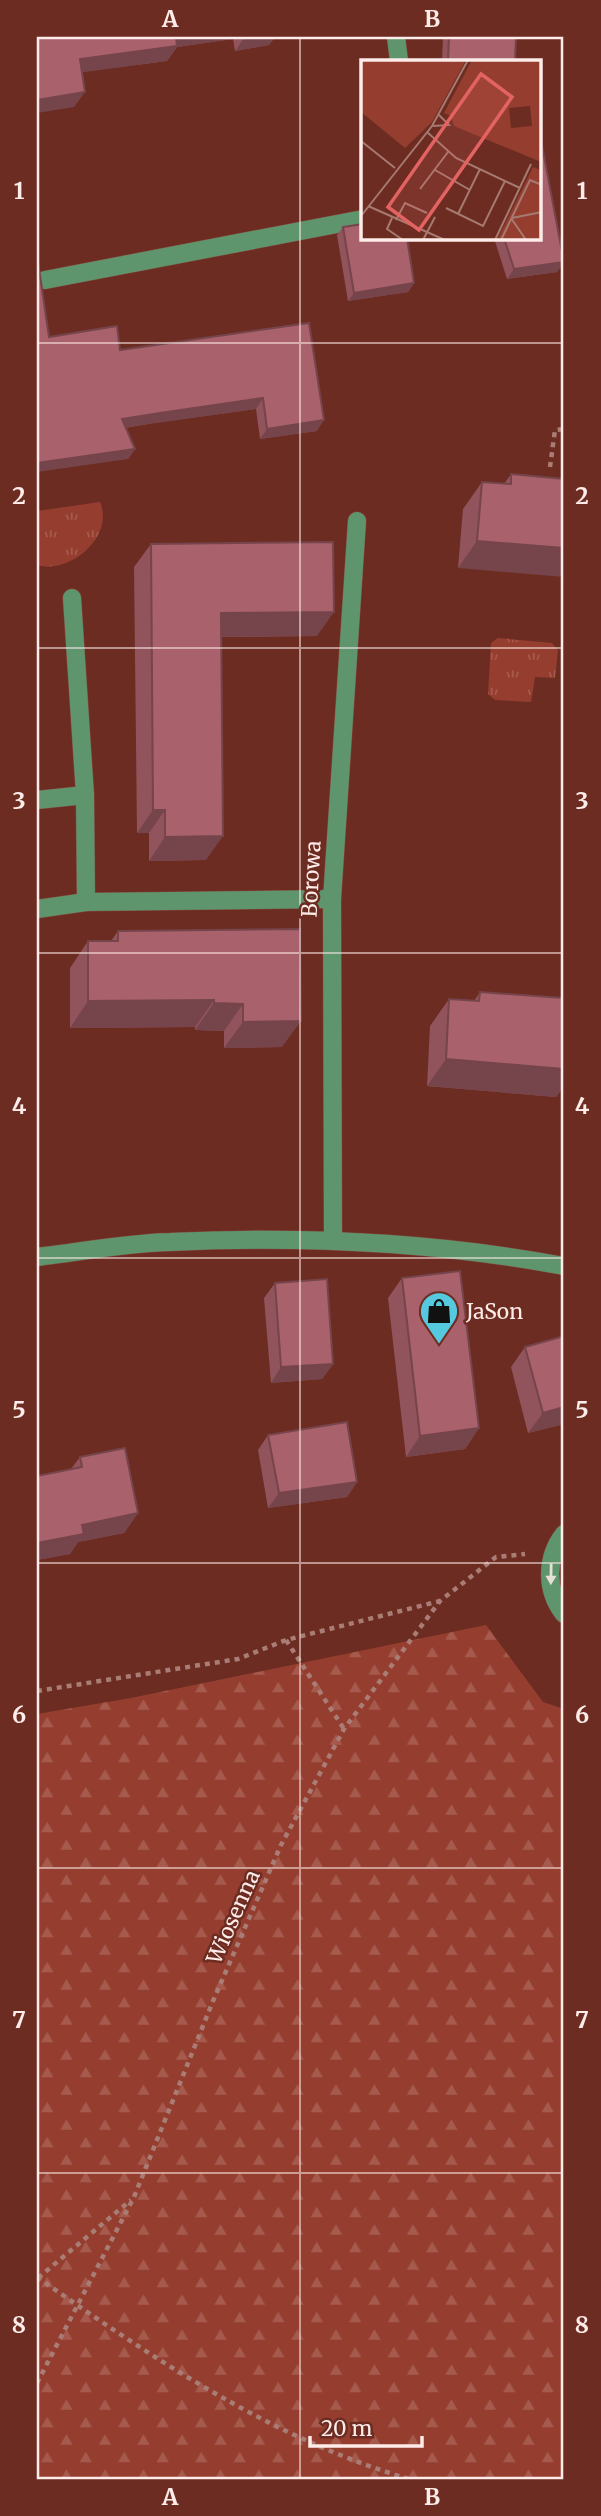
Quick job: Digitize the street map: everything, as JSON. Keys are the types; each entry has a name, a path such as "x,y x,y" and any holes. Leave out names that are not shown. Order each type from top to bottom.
{"street":[{"path":"396,37 399,60"},
{"path":"46,280 361,219"},
{"name":"Borowa","path":"333,1241 332,899 357,521"},
{"path":"72,598 85,795 86,901"},
{"path":"37,800 85,795"},
{"path":"37,909 86,901 332,899"},
{"path":"37,1257 168,1241 333,1241 511,1256 564,1266"},
{"path":"564,1534 554,1550 550,1571 551,1590 564,1614"}],"path":[{"path":"550,467 555,430 564,429"},
{"name":"Wiosenna","path":"37,2383 134,2197 213,2001 276,1857 344,1729 440,1601 496,1557 554,1550"},
{"path":"37,1691 238,1659 286,1640 440,1601"},
{"path":"286,1640 344,1729"},
{"path":"134,2197 37,2278 194,2383 359,2465 409,2479"}],"green space":[{"path":"100,502 103,515 101,528 86,550 75,559 62,564 50,567 37,565 37,511"},
{"path":"498,638 552,643 558,650 555,678 535,677 531,702 495,700 488,694 491,643"},
{"path":"486,1625 543,1702 564,1709 564,2479 37,2479 37,1714 131,1698"}],"building":[{"path":"37,37 176,37 177,46 80,59 85,92 37,100"},
{"path":"449,37 516,37 515,60 448,60"},
{"path":"542,146 564,262 514,269 505,240 542,240"},
{"path":"361,224 361,240 407,240 414,283 354,293 343,227"},
{"path":"37,255 49,337 117,326 120,350 309,323 324,420 267,429 263,398 160,413 122,419 135,449 37,463"},
{"path":"511,474 564,479 564,548 477,541 482,482 511,484"},
{"path":"333,542 334,612 221,613 223,836 165,837 165,810 153,810 151,544"},
{"path":"300,929 301,1021 243,1022 243,1004 214,1003 214,1000 88,1001 88,941 118,941 118,931"},
{"path":"480,992 564,998 564,1069 446,1059 449,999 479,1001"},
{"path":"460,1271 479,1428 420,1436 402,1278"},
{"path":"327,1279 333,1364 281,1367 275,1283"},
{"path":"564,1336 564,1407 543,1413 525,1347"},
{"path":"347,1422 357,1482 279,1493 268,1435"},
{"path":"125,1448 138,1513 82,1525 84,1534 37,1543 37,1476 82,1467 80,1457"}],"place":[{"name":"JaSon","path":"439,1345"}]}
